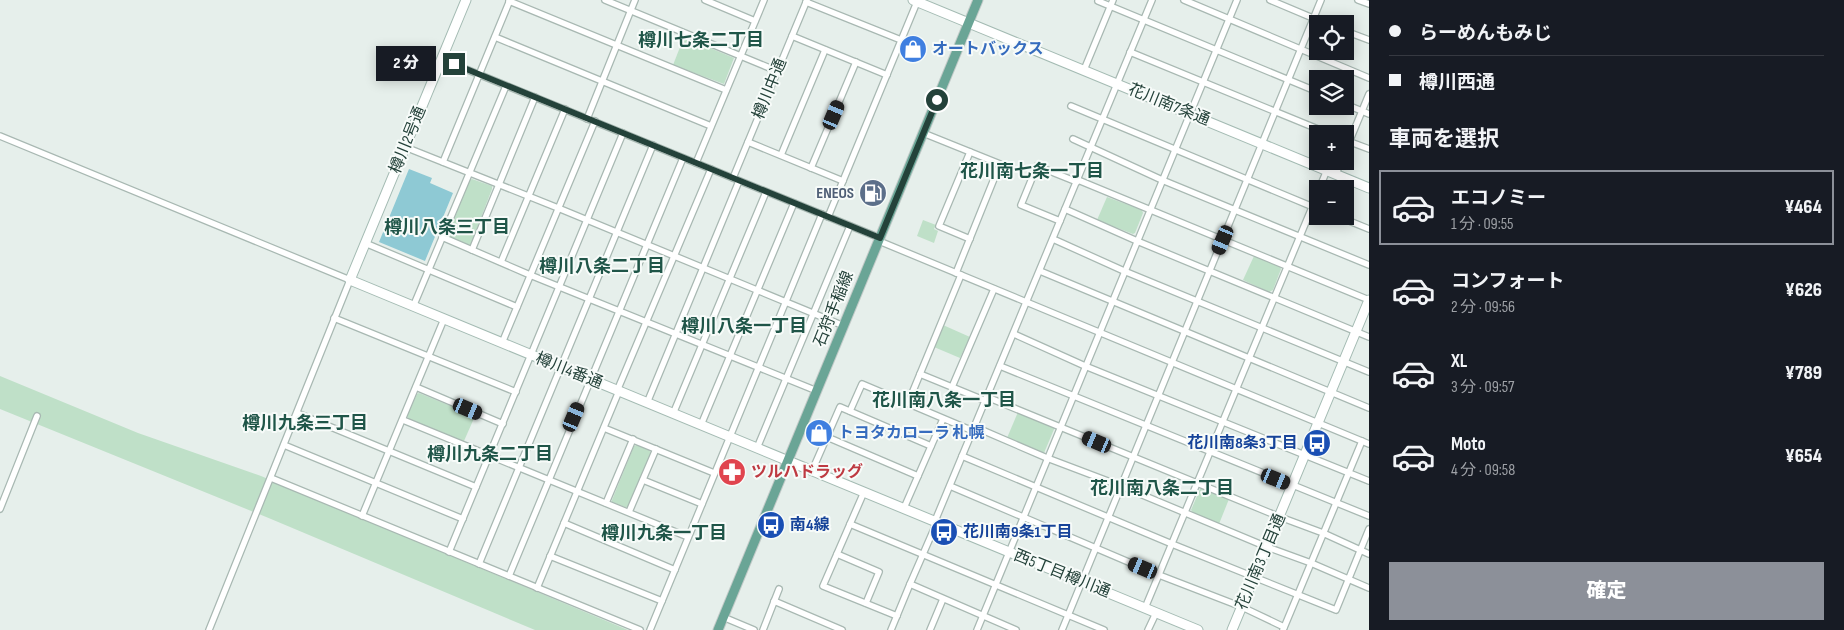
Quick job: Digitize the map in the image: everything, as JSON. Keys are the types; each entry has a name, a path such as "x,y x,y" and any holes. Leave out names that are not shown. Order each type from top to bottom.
{"main road":[{"name":"石狩手稲線","path":"718,630 978,0"}],"street":[{"name":"樽川2号通","path":"350,280 466,0"},
{"path":"605,0 777,71"},
{"path":"587,118 635,0"},
{"path":"705,0 755,21"},
{"path":"696,163 764,0"},
{"path":"892,630 962,456 1152,0"},
{"path":"1184,0 1369,78"},
{"path":"977,630 1236,0"},
{"path":"1270,0 1309,16"},
{"path":"1315,15 1321,0"},
{"path":"1358,0 1369,4"},
{"path":"443,162 509,1 726,90"},
{"path":"806,1 901,40"},
{"name":"樽川中通","path":"647,403 702,268 748,142 806,1"},
{"path":"650,630 784,302 843,181 915,1"},
{"name":"花川南7条通","path":"915,1 1369,188"},
{"path":"1098,1 1112,3 1143,20 1309,88"},
{"path":"1084,70 1112,3"},
{"path":"1062,630 1309,30"},
{"path":"1354,34 1369,40"},
{"path":"792,36 886,75"},
{"path":"495,37 711,126"},
{"path":"781,155 825,50"},
{"path":"1130,52 1309,125"},
{"path":"441,59 850,226 958,274 1369,444"},
{"path":"811,168 856,62"},
{"path":"413,306 506,86"},
{"path":"1354,127 1369,94"},
{"path":"472,250 535,97"},
{"path":"1071,106 1309,204"},
{"path":"1354,108 1369,114"},
{"path":"501,262 564,109"},
{"path":"502,343 594,122"},
{"path":"449,552 624,133"},
{"path":"908,404 1000,164 923,133"},
{"path":"0,136 350,280 209,630"},
{"path":"1073,139 1162,180 1369,265"},
{"path":"748,142 843,181"},
{"path":"1354,144 1369,149"},
{"path":"479,564 653,145"},
{"path":"405,146 844,326"},
{"path":"970,152 939,226 970,239"},
{"path":"508,576 683,158"},
{"path":"1060,222 1021,204 1037,166 1150,209 1369,300"},
{"path":"537,588 711,169"},
{"path":"1325,180 1331,172"},
{"path":"674,414 766,192"},
{"path":"701,425 794,203"},
{"path":"1066,209 1137,241 1369,336"},
{"path":"1145,608 1287,266 1309,219"},
{"path":"1354,223 1369,229"},
{"path":"757,448 850,226"},
{"path":"442,237 530,275 817,391"},
{"path":"1053,239 1124,271 1369,372"},
{"path":"365,244 517,307"},
{"path":"1040,271 1369,408"},
{"name":"樽川4番通","path":"350,280 788,461"},
{"path":"952,387 994,289"},
{"name":"花川南3丁目通","path":"1232,630 1369,300"},
{"path":"334,318 516,392"},
{"path":"362,516 444,319"},
{"path":"1014,334 1085,366 1369,481"},
{"path":"1000,366 1210,453 1369,516"},
{"path":"920,374 1060,426 1323,533 1369,554"},
{"path":"850,411 862,384 943,419 974,429 1121,486 1369,588"},
{"path":"416,387 503,424"},
{"path":"812,471 840,407 931,446"},
{"path":"296,414 476,486"},
{"path":"0,509 37,416"},
{"path":"904,508 943,419"},
{"path":"403,420 688,537"},
{"path":"604,428 714,473"},
{"path":"827,437 918,476"},
{"path":"606,502 632,439"},
{"path":"950,486 1159,575 1242,608 1283,629 1362,441"},
{"path":"284,445 463,519"},
{"path":"629,512 656,449"},
{"path":"962,456 1035,488 1336,610 1369,530"},
{"name":"西5丁目樽川通","path":"788,461 1198,630"},
{"path":"271,478 640,630"},
{"path":"642,480 702,504"},
{"path":"864,492 823,586 897,616"},
{"path":"564,523 675,570"},
{"path":"850,524 1104,630"},
{"path":"836,554 879,572 866,603"},
{"path":"550,556 662,601"},
{"path":"910,584 1016,630"},
{"path":"763,630 779,589"},
{"path":"930,630 943,599"},
{"path":"774,601 842,630"},
{"path":"1148,630 1156,613"},
{"path":"723,617 754,630"}],"green space":[{"path":"684,37 734,58 724,84 673,65"},
{"path":"472,179 492,186 492,189 469,245 448,234"},
{"path":"1107,197 1142,210 1143,213 1135,233 1133,234 1097,220"},
{"path":"923,220 936,225 934,229 938,231 934,243 917,236"},
{"path":"1254,256 1281,269 1273,290 1269,292 1243,280"},
{"path":"943,325 970,337 960,358 934,347"},
{"path":"0,376 138,433 261,476 628,630 535,630 271,519 0,409"},
{"path":"419,393 475,416 464,441 409,419 407,416"},
{"path":"1018,412 1055,427 1044,453 1007,438"},
{"path":"637,445 649,450 651,453 628,507 625,507 612,502 612,500 634,446"},
{"path":"1203,488 1229,499 1219,524 1200,518 1191,510 1200,489"}],"water":[{"path":"409,169 432,178 430,183 453,193 425,261 379,242"}],"place":[{"name":"オートバックス","path":"913,49"},
{"name":"ENEOS","path":"873,193"},
{"name":"トヨタカローラ 札幌","path":"819,433"},
{"name":"花川南8条3丁目","path":"1317,443"},
{"name":"ツルハドラッグ","path":"732,472"},
{"name":"南4線","path":"771,525"},
{"name":"花川南9条1丁目","path":"944,532"}],"district":[{"name":"樽川七条二丁目","path":"701,40"},
{"name":"花川南七条一丁目","path":"1032,171"},
{"name":"樽川八条三丁目","path":"447,227"},
{"name":"樽川八条二丁目","path":"602,266"},
{"name":"樽川八条一丁目","path":"744,326"},
{"name":"花川南八条一丁目","path":"944,400"},
{"name":"樽川九条三丁目","path":"305,423"},
{"name":"樽川九条二丁目","path":"490,454"},
{"name":"花川南八条二丁目","path":"1162,488"},
{"name":"樽川九条一丁目","path":"664,533"}],"route":[{"path":"454,64 880,238 937,100"}]}
